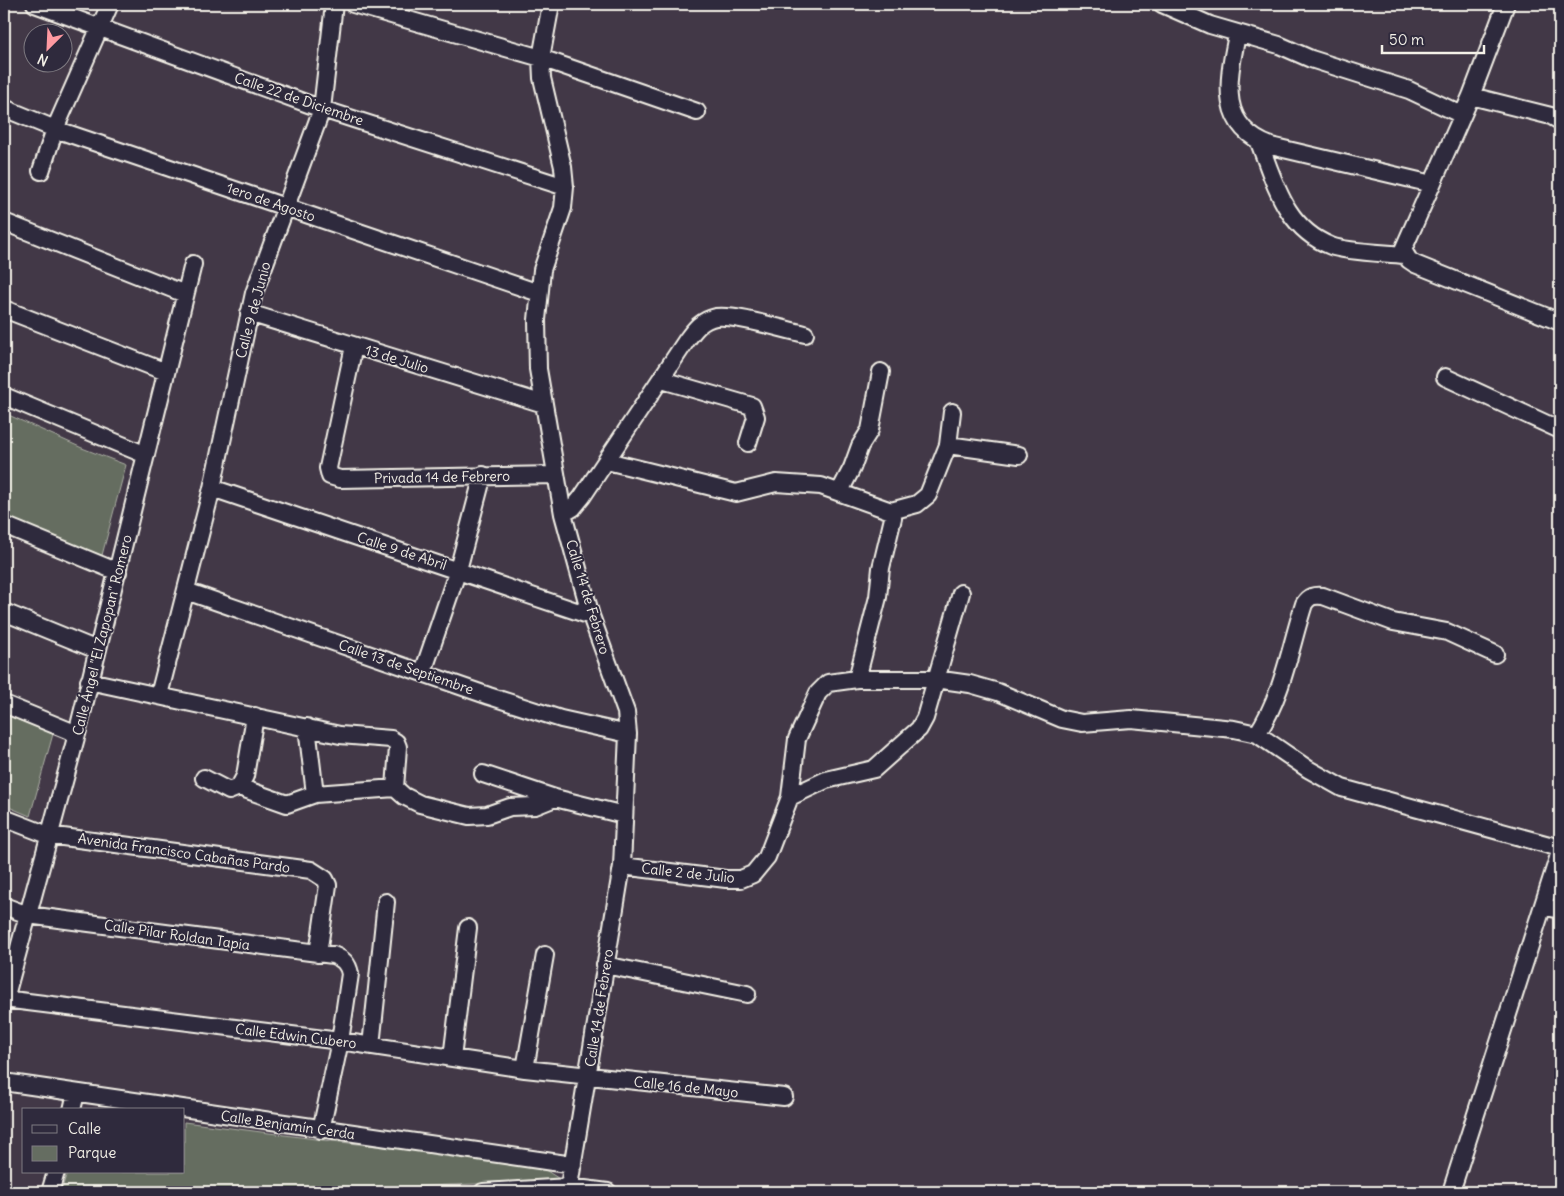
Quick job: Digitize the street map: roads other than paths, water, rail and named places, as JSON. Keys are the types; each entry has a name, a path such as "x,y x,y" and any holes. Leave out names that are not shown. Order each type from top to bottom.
{"street":[{"name":"Calle 22 de Diciembre","path":"36,4 322,108 565,187"},
{"path":"41,171 55,129 110,4"},
{"name":"Calle 9 de Junio","path":"159,696 212,488 249,313 262,268 287,207 322,108 334,4"},
{"path":"353,4 540,58 697,112"},
{"name":"Calle 14 de Febrero","path":"551,4 540,58 544,92 563,167 565,187 563,208 542,270 539,293 538,369 563,514 591,616 626,712 628,734 622,866 569,1190"},
{"path":"1162,4 1237,35 1279,45 1311,59 1409,90 1462,115"},
{"path":"1404,255 1405,245 1471,96 1506,4"},
{"path":"1237,35 1228,89 1238,124 1248,136 1260,142 1432,184"},
{"path":"1471,96 1551,116 1560,121"},
{"name":"1ero de Agosto","path":"4,108 55,129 539,293"},
{"path":"1260,142 1283,206 1310,234 1332,246 1404,255 1415,264 1560,322"},
{"path":"4,222 185,294"},
{"name":"Calle Ángel \"El Zapopan\" Romero","path":"4,1001 77,734 193,264"},
{"path":"4,309 166,372"},
{"name":"13 de Julio","path":"249,313 544,404"},
{"path":"563,514 572,508 582,497 608,461 695,328 703,322 717,317 732,318 805,334"},
{"name":"Privada 14 de Febrero","path":"354,346 328,468 330,476 340,479 556,475"},
{"path":"840,491 852,468 860,446 870,430 881,372"},
{"path":"1445,377 1560,430"},
{"path":"662,380 752,406 756,418 748,443"},
{"path":"4,396 146,455"},
{"path":"608,461 736,493 776,483 821,486 840,491 891,511 917,504 928,495 948,445 952,412"},
{"path":"948,445 1019,455"},
{"path":"423,672 458,570 483,475"},
{"name":"Calle 9 de Abril","path":"212,488 591,616"},
{"path":"857,679 878,597 881,568 893,518 891,511"},
{"path":"4,526 118,572"},
{"name":"Calle 13 de Septiembre","path":"186,591 562,719 628,734"},
{"path":"790,798 826,780 874,769 919,729 925,718 961,593"},
{"path":"1257,734 1266,721 1277,695 1304,604 1308,598 1315,595 1323,596 1393,622 1447,632 1495,654"},
{"path":"4,612 97,650"},
{"path":"790,798 797,739 818,693 828,683 857,679 935,680 970,684 998,692 1043,712 1082,723 1130,718 1234,729 1257,734 1308,769 1342,788 1560,850 1451,1192"},
{"path":"89,681 340,734 391,739 396,742 395,788"},
{"path":"4,704 77,734"},
{"path":"204,778 229,792 239,787 245,776 255,716"},
{"path":"307,727 315,794"},
{"path":"483,774 555,798 624,815"},
{"path":"239,787 287,804 315,794 395,788 404,796 420,804 469,816 487,815 510,807 535,806 555,798"},
{"name":"Calle 2 de Julio","path":"622,866 726,879 741,879 753,874 767,857 790,798"},
{"name":"Avenida Francisco Cabañas Pardo","path":"4,818 48,835 301,869 319,874 328,885 318,954"},
{"path":"371,1046 386,902"},
{"name":"Calle Pilar Roldan Tapia","path":"4,906 28,916 333,955 342,959 348,966 350,974 340,1041"},
{"path":"1543,906 1560,910"},
{"path":"452,1058 468,928"},
{"path":"525,1069 545,956"},
{"path":"605,966 747,994"},
{"name":"Calle Edwin Cubero","path":"4,1001 340,1041 525,1069 588,1076"},
{"path":"321,1130 340,1041"},
{"name":"Calle 16 de Mayo","path":"588,1076 784,1097"},
{"name":"Calle Benjamín Cerda","path":"4,1082 175,1108"},
{"path":"72,1108 76,1093"},
{"name":"Calle Benjamín Cerda","path":"185,1109 573,1165"},
{"path":"50,1192 55,1174"},
{"path":"483,1192 569,1190 608,1192"}]}
